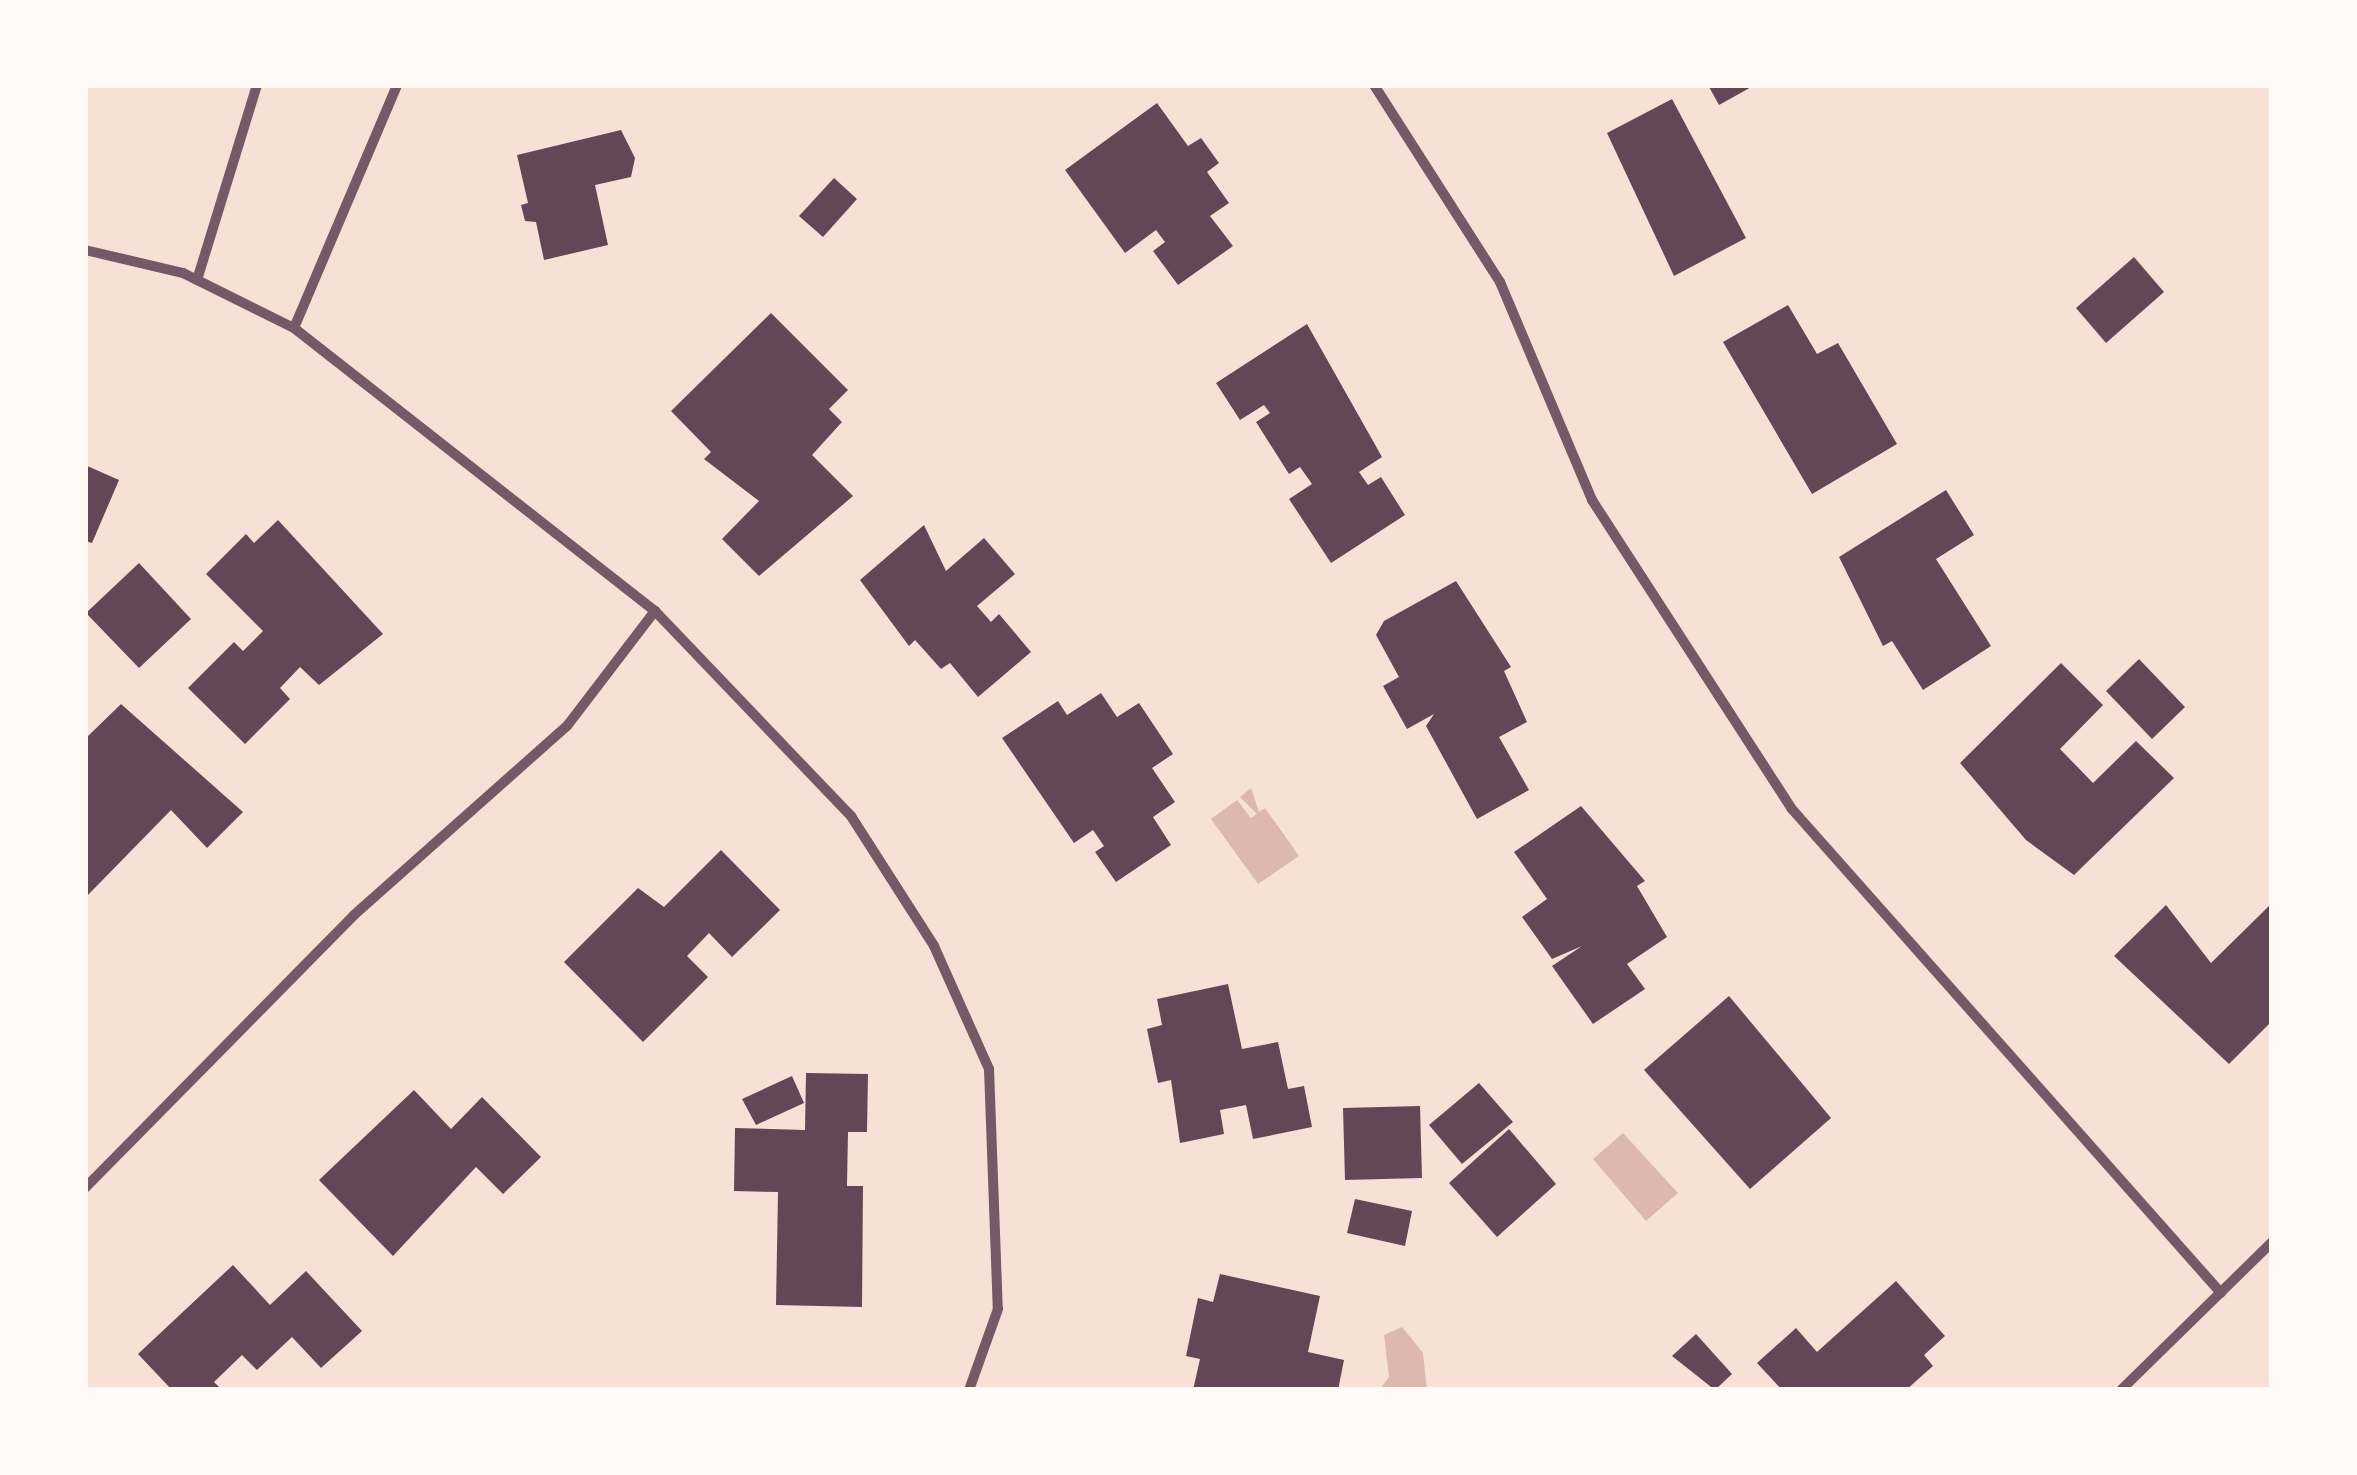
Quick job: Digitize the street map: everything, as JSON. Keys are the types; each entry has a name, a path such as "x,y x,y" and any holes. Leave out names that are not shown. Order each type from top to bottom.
{"street":[{"path":"197,280 257,85"},
{"path":"294,328 397,85"},
{"path":"1374,85 1500,282 1592,500 1791,808 2221,1293"},
{"path":"85,250 197,280 294,328 656,611 852,816 934,946 990,1069 998,1309 969,1390"},
{"path":"85,1188 354,915 567,726 656,611"},
{"path":"2121,1390 2272,1242"}],"shaded area":[{"path":"1251,788 1259,812 1265,808 1299,856 1258,884 1211,819 1237,800 1251,818 1257,814 1240,797"},
{"path":"1623,1133 1678,1193 1646,1221 1593,1159"},
{"path":"1402,1327 1423,1353 1427,1390 1379,1390 1389,1377 1384,1335"}],"building":[{"path":"1708,85 1755,85 1719,105"},
{"path":"1672,99 1746,238 1674,276 1607,133"},
{"path":"1157,103 1188,146 1201,138 1219,163 1207,172 1229,203 1210,216 1233,246 1178,285 1153,251 1165,242 1156,230 1125,253 1065,170"},
{"path":"621,130 635,158 631,177 595,185 608,245 544,260 536,222 525,221 521,205 528,203 517,155"},
{"path":"834,178 857,199 823,237 799,216"},
{"path":"2134,257 2164,292 2106,343 2076,308"},
{"path":"1788,305 1817,354 1838,343 1897,444 1812,494 1723,342"},
{"path":"771,313 848,390 829,409 842,422 812,455 853,496 759,576 722,539 759,501 704,459 711,452 671,411"},
{"path":"1307,324 1382,457 1359,472 1368,485 1381,477 1405,515 1331,563 1289,499 1312,484 1300,467 1289,474 1256,422 1270,413 1264,405 1240,420 1216,383"},
{"path":"85,465 119,480 92,543 85,541"},
{"path":"1946,490 1974,535 1936,559 1991,646 1923,690 1892,641 1883,646 1839,557"},
{"path":"278,520 383,634 319,685 300,667 280,688 290,699 245,744 188,688 234,642 243,651 263,631 206,574 246,534 254,543"},
{"path":"924,525 946,571 984,538 1015,574 977,606 991,622 999,614 1031,652 978,697 950,663 941,669 915,640 909,646 860,580"},
{"path":"139,563 191,619 139,668 86,613"},
{"path":"1456,581 1511,667 1504,671 1527,722 1499,737 1529,790 1477,819 1426,726 1434,714 1407,729 1383,686 1399,677 1376,635 1384,621"},
{"path":"2139,659 2185,707 2152,739 2106,691"},
{"path":"2061,663 2103,705 2060,749 2093,783 2136,741 2174,778 2074,875 2026,840 1960,763"},
{"path":"1101,693 1117,717 1139,703 1173,754 1152,768 1175,802 1153,817 1171,845 1116,882 1095,852 1104,846 1093,830 1074,843 1002,738 1058,701 1067,715"},
{"path":"121,704 243,812 207,848 171,810 85,898 85,739"},
{"path":"1581,806 1645,881 1637,886 1667,937 1627,964 1645,989 1593,1024 1552,966 1582,946 1552,959 1522,917 1547,899 1514,852"},
{"path":"721,850 780,910 732,957 709,933 687,956 708,977 643,1042 564,962 638,888 664,907"},
{"path":"2272,903 2272,1021 2229,1064 2114,956 2166,905 2211,963"},
{"path":"1228,984 1242,1049 1278,1042 1288,1089 1304,1086 1312,1127 1253,1139 1246,1105 1220,1110 1224,1134 1180,1143 1171,1080 1158,1083 1147,1029 1162,1025 1157,999"},
{"path":"1729,996 1831,1118 1750,1189 1644,1070"},
{"path":"806,1073 868,1074 867,1132 848,1132 847,1186 863,1186 862,1307 776,1305 778,1192 734,1191 735,1128 805,1130"},
{"path":"792,1076 804,1103 756,1125 742,1099"},
{"path":"1479,1083 1513,1122 1462,1164 1429,1125"},
{"path":"414,1090 451,1129 482,1097 541,1157 503,1194 476,1167 393,1256 319,1180"},
{"path":"1420,1106 1422,1178 1345,1180 1343,1108"},
{"path":"1509,1129 1556,1184 1497,1237 1449,1183"},
{"path":"1355,1199 1412,1211 1405,1246 1347,1233"},
{"path":"233,1265 270,1305 306,1271 362,1331 321,1368 292,1337 257,1370 242,1355 214,1382 222,1390 172,1390 138,1354"},
{"path":"1220,1274 1320,1296 1308,1352 1344,1360 1338,1390 1193,1390 1200,1359 1186,1356 1198,1298 1213,1302"},
{"path":"1896,1281 1945,1336 1924,1355 1933,1366 1906,1390 1782,1390 1757,1363 1796,1328 1817,1352"},
{"path":"1696,1334 1732,1374 1715,1390 1672,1356"}]}
